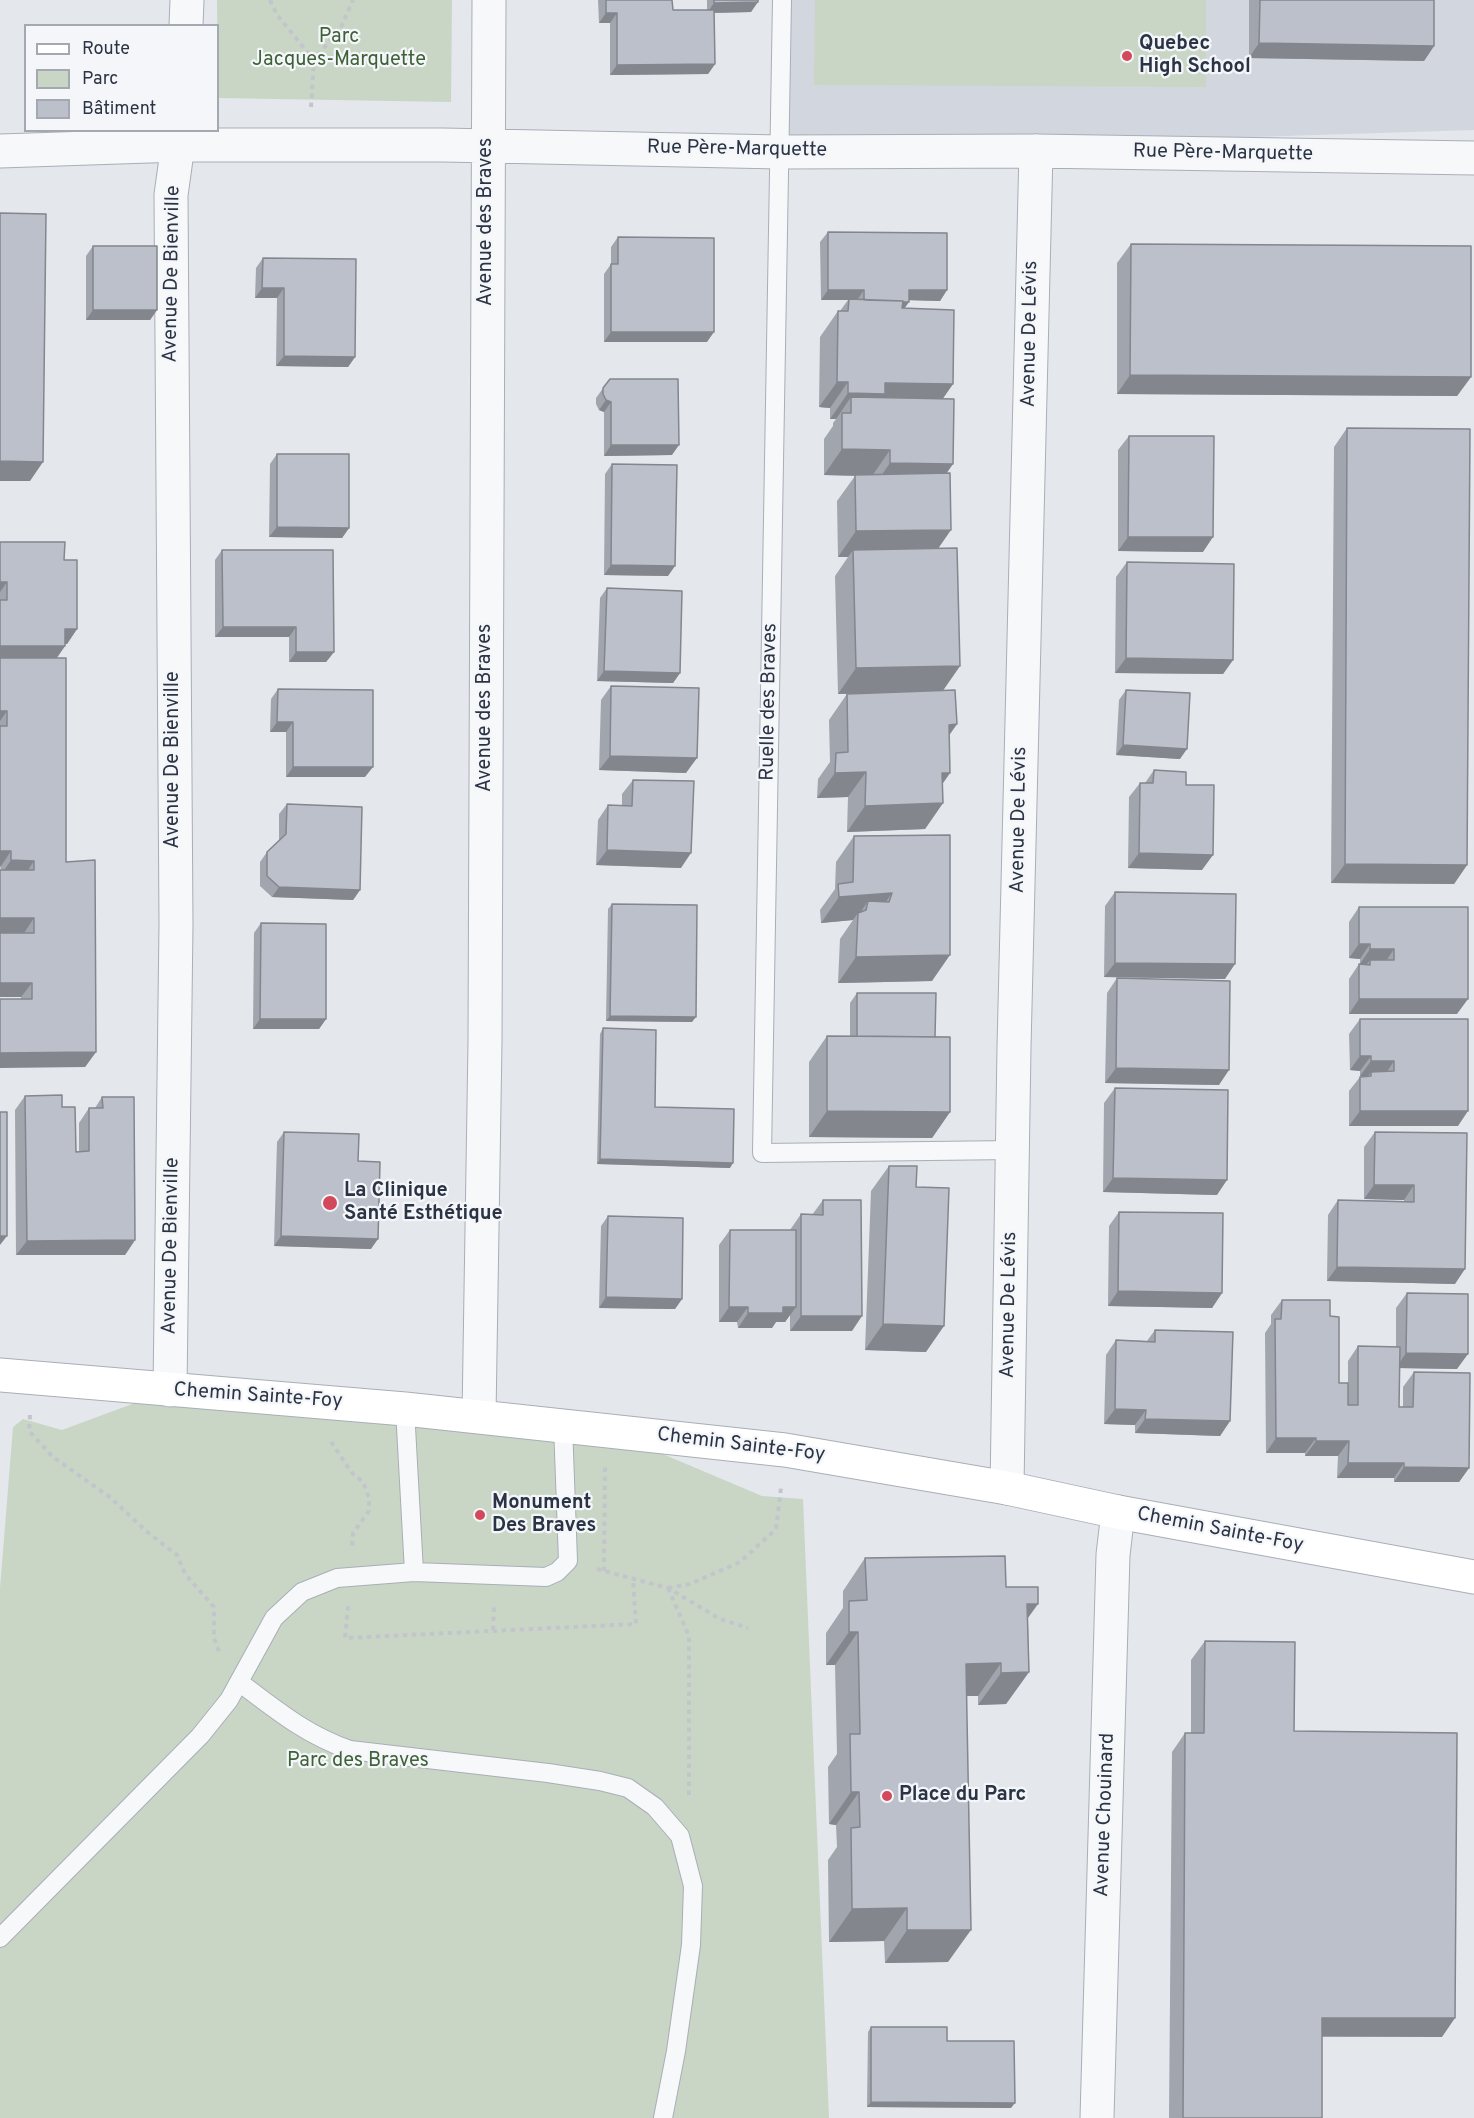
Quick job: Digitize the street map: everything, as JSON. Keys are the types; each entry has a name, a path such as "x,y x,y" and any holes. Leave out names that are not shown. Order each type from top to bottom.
{"main road":[{"name":"Chemin Sainte-Foy","path":"0,1375 479,1416 785,1450 1007,1488 1118,1512 1474,1578"}],"street":[{"path":"186,24 187,0"},
{"name":"Avenue des Braves","path":"479,1416 485,1030 489,0"},
{"name":"Rue Père-Marquette","path":"0,151 180,138 307,144 780,152 1036,151 1474,158"},
{"name":"Avenue De Bienville","path":"170,1390 176,924 171,195 180,138"},
{"name":"Avenue De Lévis","path":"1007,1488 1036,151"},
{"name":"Avenue Chouinard","path":"1097,2118 1113,1555 1118,1512"}],"lane":[{"name":"Ruelle des Braves","path":"782,0 762,1153 1013,1150"},
{"path":"405,1409 414,1572"},
{"path":"0,1938 200,1736 229,1700 274,1618 302,1592 337,1578 414,1572 546,1576 557,1572 568,1561 563,1425"},
{"path":"238,1682 302,1729 326,1742 350,1750 600,1781 628,1788 655,1807 680,1836 693,1886 691,1945 676,2051 663,2118"}],"path":[{"path":"270,0 277,15 314,60"},
{"path":"307,144 314,60 341,27 353,0"},
{"path":"32,1379 28,1431 53,1457 111,1498 146,1531 177,1555 185,1574 214,1607 214,1638 221,1658 238,1682"},
{"path":"304,1401 352,1473 363,1482 369,1498 369,1511 353,1533 345,1638 636,1624 633,1579"},
{"path":"604,1571 606,1430"},
{"path":"668,1588 690,1584 740,1562 776,1529 785,1450"},
{"path":"568,1561 668,1588 720,1619 748,1628"},
{"path":"668,1588 689,1636 689,1798"}],"shaded area":[{"name":"Quebec High School","path":"782,0 1474,0 1474,130 780,152"}],"green space":[{"name":"Parc Jacques-Marquette","path":"217,0 452,0 451,102 219,98"},
{"path":"815,0 1206,0 1206,87 814,85"},
{"name":"Parc des Braves","path":"170,1390 606,1430 762,1496 803,1499 829,2118 0,2118 0,1588 13,1427 23,1419 62,1430"}],"building":[{"path":"606,0 672,0 673,10 714,10 715,64 617,65 617,13 606,13"},
{"path":"714,0 758,0 758,2 714,3"},
{"path":"1260,0 1434,0 1434,46 1259,43"},
{"path":"0,213 46,214 43,462 0,461"},
{"path":"828,232 947,233 947,290 909,290 909,302 903,302 864,300 864,290 828,290"},
{"path":"618,237 714,238 714,332 611,332 611,264 618,264"},
{"path":"1131,244 1471,246 1471,377 1130,375"},
{"path":"93,246 157,246 157,310 93,310"},
{"path":"263,258 356,259 355,357 284,356 284,288 262,288"},
{"path":"849,299 903,301 902,308 954,310 953,384 885,383 885,394 848,393 848,382 837,382 838,311 848,311"},
{"path":"610,379 678,379 679,445 611,445 611,402 606,400 603,394 603,388"},
{"path":"851,397 954,399 953,464 890,463 890,450 842,449 842,413 851,413"},
{"path":"1347,428 1470,429 1467,865 1345,864"},
{"path":"1129,436 1214,436 1213,537 1128,537"},
{"path":"277,454 349,454 349,528 277,527"},
{"path":"612,464 677,465 675,566 611,565"},
{"path":"950,473 951,530 856,531 855,475"},
{"path":"0,542 65,542 64,560 77,560 77,629 65,629 65,646 0,646 0,600 7,600 7,582 0,582"},
{"path":"957,548 960,666 856,668 853,550"},
{"path":"222,550 333,550 334,652 296,652 296,627 223,627"},
{"path":"1127,562 1234,564 1233,660 1126,658"},
{"path":"607,588 682,591 680,673 604,671"},
{"path":"0,658 66,658 66,862 95,860 96,1052 0,1053 0,999 32,999 32,983 0,983 0,933 34,933 34,918 0,918 0,870 34,870 34,861 11,860 11,851 0,851 0,726 7,726 7,711 0,711"},
{"path":"611,686 699,688 697,758 610,756"},
{"path":"278,689 373,690 373,767 293,767 293,722 277,722"},
{"path":"955,690 957,724 949,725 950,773 942,773 943,803 865,806 866,772 835,773 836,753 848,752 847,694"},
{"path":"1126,690 1190,693 1187,749 1123,745"},
{"path":"1154,770 1186,772 1186,785 1214,785 1213,855 1139,853 1140,783 1153,783"},
{"path":"633,780 694,781 691,853 607,850 608,805 632,806"},
{"path":"287,804 362,807 360,890 279,887 267,876 267,852 286,834"},
{"path":"950,835 950,955 856,957 858,913 866,910 868,901 889,902 892,893 839,897 838,884 853,882 854,836"},
{"path":"1115,892 1236,894 1235,964 1115,963"},
{"path":"612,904 697,905 696,1017 610,1016"},
{"path":"1359,907 1468,907 1468,999 1359,999 1359,964 1370,965 1370,960 1394,960 1394,949 1370,949 1370,944 1359,944"},
{"path":"261,923 326,924 326,1019 260,1019"},
{"path":"1117,978 1230,981 1229,1070 1116,1068"},
{"path":"857,993 936,993 935,1037 857,1036"},
{"path":"1360,1019 1468,1019 1468,1111 1360,1111 1360,1077 1371,1076 1371,1072 1394,1071 1394,1061 1371,1061 1371,1056 1360,1056"},
{"path":"603,1028 656,1030 655,1107 734,1109 733,1163 600,1159"},
{"path":"827,1036 950,1037 950,1112 827,1111"},
{"path":"1115,1088 1228,1090 1227,1180 1113,1178"},
{"path":"62,1095 62,1107 75,1107 76,1152 89,1151 89,1108 103,1108 102,1097 134,1097 135,1240 27,1241 25,1096"},
{"path":"0,1112 7,1112 7,1236 0,1236"},
{"path":"284,1132 359,1134 358,1161 380,1162 378,1239 281,1236"},
{"path":"1375,1132 1467,1133 1465,1269 1337,1267 1338,1200 1414,1202 1414,1185 1374,1185"},
{"path":"889,1166 917,1166 916,1187 949,1188 944,1326 883,1324"},
{"path":"823,1200 861,1200 862,1316 801,1316 801,1214 823,1215"},
{"path":"1119,1212 1223,1213 1222,1293 1118,1291"},
{"path":"608,1216 683,1218 682,1299 606,1297"},
{"path":"730,1230 796,1230 796,1307 783,1307 783,1313 748,1313 748,1307 729,1307"},
{"path":"1407,1293 1468,1294 1468,1354 1406,1353"},
{"path":"1282,1300 1330,1300 1330,1316 1339,1317 1339,1383 1348,1383 1348,1405 1358,1405 1358,1346 1400,1347 1399,1407 1413,1407 1414,1372 1470,1373 1469,1468 1404,1467 1404,1463 1348,1463 1349,1441 1276,1438 1275,1319 1281,1319"},
{"path":"1155,1330 1233,1332 1230,1421 1145,1419 1146,1410 1115,1409 1116,1340 1155,1342"},
{"name":"Place du Parc","path":"1005,1556 1006,1587 1038,1587 1038,1604 1027,1604 1029,1672 1001,1673 1001,1663 966,1664 971,1930 907,1930 907,1908 852,1909 851,1828 860,1827 859,1792 851,1792 850,1734 860,1734 858,1632 849,1632 849,1601 867,1600 865,1558"},
{"path":"1205,1641 1295,1642 1294,1731 1457,1733 1455,2018 1322,2018 1322,2118 1183,2118 1185,1733 1204,1733"},
{"path":"871,2027 947,2027 947,2041 1014,2041 1015,2103 871,2102"}],"place":[{"name":"Quebec High School","path":"1127,56"},
{"name":"La Clinique Santé Esthétique","path":"330,1203"},
{"name":"Monument Des Braves","path":"480,1515"},
{"name":"Place du Parc","path":"887,1796"}]}
